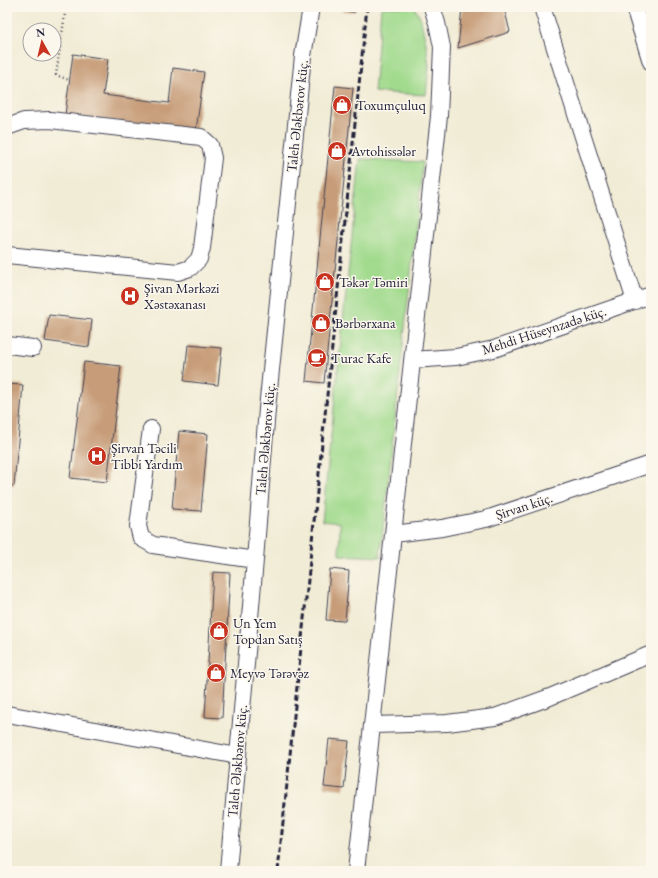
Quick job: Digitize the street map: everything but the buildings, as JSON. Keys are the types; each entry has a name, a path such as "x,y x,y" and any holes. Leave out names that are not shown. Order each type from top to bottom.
{"street":[{"name":"Taleh Ələkbərov küç.","path":"228,871 267,409 303,56 311,7"},
{"path":"356,871 439,116 442,47 432,7"},
{"path":"542,7 635,301"},
{"path":"634,7 651,62"},
{"path":"7,127 24,121 50,120 201,137 210,145 213,158 202,248 199,259 190,268 178,272 7,255"},
{"name":"Mehdi Hüseynzadə küç.","path":"412,360 456,356 494,349 651,295"},
{"path":"7,345 33,348"},
{"path":"151,430 138,526 141,538 153,545 255,560"},
{"name":"Şirvan küç.","path":"393,534 442,528 486,519 651,464"},
{"path":"372,726 447,723 495,717 550,697 651,654"},
{"path":"7,714 238,756"}],"path":[{"path":"66,7 56,75 69,80"}],"green space":[{"path":"414,7 420,17 426,43 429,66 426,95 374,92 381,8"},
{"path":"360,159 423,162 380,557 339,555 340,523 322,521"}],"railway":[{"path":"278,871 367,7"}],"place":[{"name":"Toxumçuluq","path":"342,105"},
{"name":"Avtohissələr","path":"337,151"},
{"name":"Təkər Təmiri","path":"325,282"},
{"name":"Şivan Mərkəzi Xəstəxanası","path":"130,296"},
{"name":"Bərbərxana","path":"321,323"},
{"name":"Turac Kafe","path":"317,358"},
{"name":"Şirvan Təcili Tibbi Yardım","path":"97,456"},
{"name":"Un Yem Topdan Satış","path":"219,631"},
{"name":"Meyvə Tərəvəz","path":"216,673"}]}
